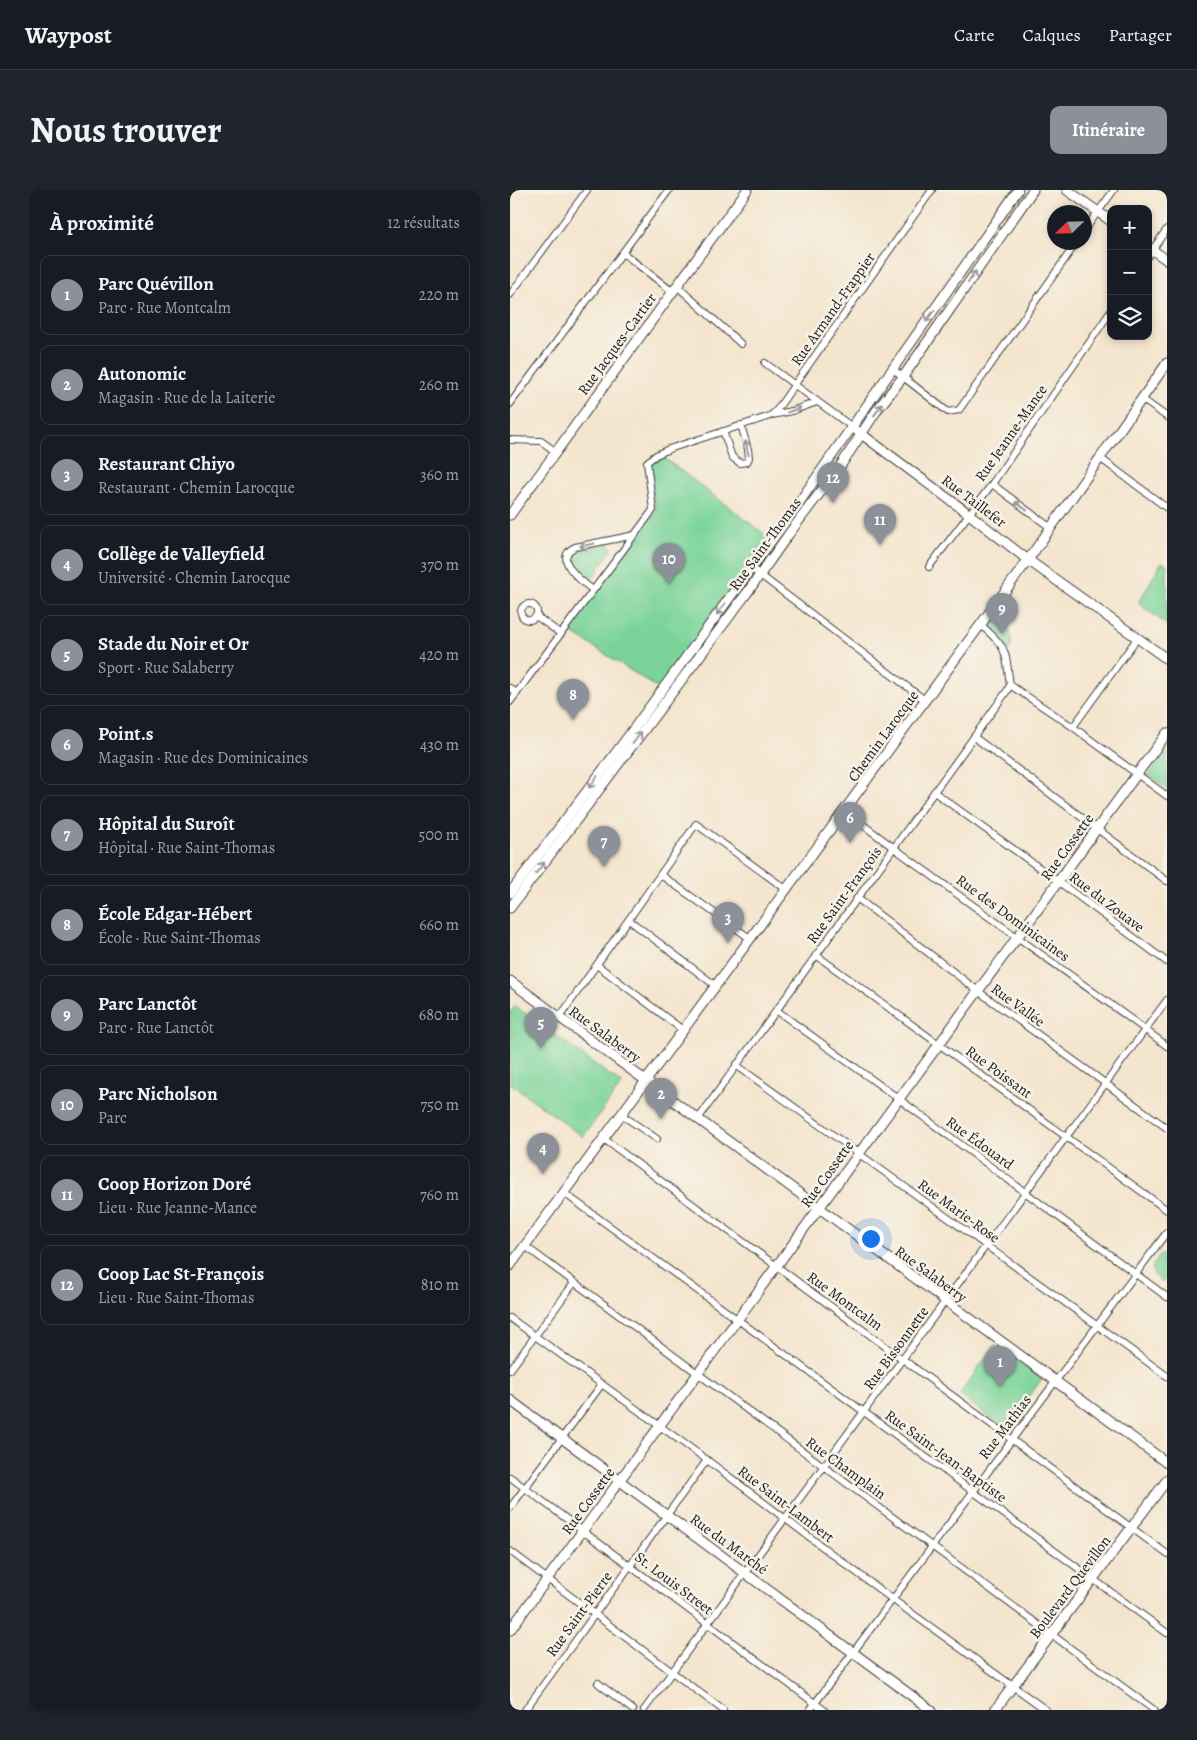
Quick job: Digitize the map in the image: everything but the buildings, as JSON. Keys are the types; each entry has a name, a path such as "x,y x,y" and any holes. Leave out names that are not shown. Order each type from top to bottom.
{"street":[{"path":"510,295 587,190"},
{"path":"510,404 669,190"},
{"name":"Rue Jacques-Cartier","path":"511,511 747,190"},
{"name":"Rue Armand-Frappier","path":"770,416 776,411 932,190"},
{"name":"Rue Saint-Thomas","path":"510,908 665,693 1018,190"},
{"name":"Rue Saint-Thomas","path":"510,892 759,575 841,465 877,410 903,377 1033,190"},
{"path":"1067,190 1107,218"},
{"path":"1092,221 1114,190"},
{"path":"1151,250 1167,229"},
{"path":"894,369 948,412 959,410 1071,250"},
{"path":"1152,252 1167,260"},
{"path":"622,253 675,289 742,344"},
{"name":"Rue Jeanne-Mance","path":"929,567 992,484 1107,316"},
{"name":"Chemin Larocque","path":"510,1266 981,626 1167,363"},
{"name":"Rue Taillefer","path":"765,364 969,514 1028,560 1167,659"},
{"path":"1142,399 1167,417"},
{"path":"510,702 653,510 647,462 656,455 723,431 816,402"},
{"path":"723,431 732,457 740,463 747,462 749,456 741,425"},
{"path":"510,440 541,441 556,452"},
{"path":"1100,458 1167,508"},
{"path":"992,484 1051,528"},
{"path":"593,590 575,576 570,569 567,561 569,550 575,547 635,535"},
{"path":"751,568 926,700"},
{"path":"536,616 561,634"},
{"path":"981,626 1000,642 1005,650 1010,685 1073,727 1167,796"},
{"path":"1073,727 1138,638"},
{"name":"Rue Saint-François","path":"698,1119 1008,691 1010,685"},
{"path":"510,688 517,693"},
{"name":"Rue Cossette","path":"510,1629 1167,733"},
{"path":"974,737 1167,881"},
{"name":"Rue du Zouave","path":"934,792 1167,962"},
{"name":"Rue des Dominicaines","path":"845,811 893,848 1167,1046"},
{"path":"559,1018 696,824 787,890"},
{"path":"661,875 751,938"},
{"name":"Rue Vallée","path":"857,898 978,991 1167,1128"},
{"path":"629,920 716,986"},
{"name":"Rue Poissant","path":"816,955 1167,1210"},
{"path":"597,965 684,1031"},
{"name":"Rue Salaberry","path":"510,981 1167,1463"},
{"name":"Rue Bissonnette","path":"644,1710 1167,1000"},
{"name":"Rue Édouard","path":"776,1010 1167,1297"},
{"name":"Rue Marie-Rose","path":"736,1065 858,1155 1167,1376"},
{"path":"622,1114 657,1139"},
{"name":"Rue Montcalm","path":"604,1139 1167,1554"},
{"name":"Rue Saint-Jean-Baptiste","path":"564,1193 1167,1633"},
{"name":"Rue Mathias","path":"810,1710 1167,1232"},
{"name":"Rue Champlain","path":"525,1246 1154,1710"},
{"path":"510,1370 574,1283"},
{"name":"Rue Saint-Lambert","path":"510,1318 707,1460 892,1599 1046,1710"},
{"path":"510,1508 602,1384"},
{"name":"Rue du Marché","path":"510,1400 931,1710"},
{"name":"Rue Saint-Pierre","path":"525,1710 707,1460"},
{"name":"St. Louis Street","path":"510,1477 824,1710"},
{"name":"Boulevard Quevillon","path":"995,1710 1167,1480"},
{"path":"510,1551 723,1710"},
{"path":"598,1683 633,1710"}],"green space":[{"path":"664,458 770,538 659,689 568,630 656,511 646,466"},
{"path":"609,544 612,549 590,579 580,571 575,563 573,559 574,551"},
{"path":"1162,562 1167,565 1167,625 1138,603"},
{"path":"995,612 1009,625 1012,643 1009,651 1001,640 985,627"},
{"path":"1167,750 1167,789 1149,775"},
{"path":"515,1006 622,1084 583,1137 510,1083 510,1013"},
{"path":"1161,1254 1167,1258 1167,1275 1163,1282 1155,1275 1152,1269"},
{"path":"995,1345 1042,1379 1004,1428 959,1395"}],"place":[{"name":"Coop Lac St-François","path":"833,503"},
{"name":"Coop Horizon Doré","path":"880,545"},
{"name":"Parc Nicholson","path":"669,584"},
{"name":"Parc Lanctôt","path":"1002,634"},
{"name":"École Edgar-Hébert","path":"573,720"},
{"name":"Point.s","path":"850,843"},
{"name":"Hôpital du Suroît","path":"604,867"},
{"name":"Restaurant Chiyo","path":"728,943"},
{"name":"Stade du Noir et Or","path":"541,1048"},
{"name":"Autonomic","path":"661,1119"},
{"name":"Collège de Valleyfield","path":"543,1174"},
{"name":"Parc Quévillon","path":"1000,1387"}]}
